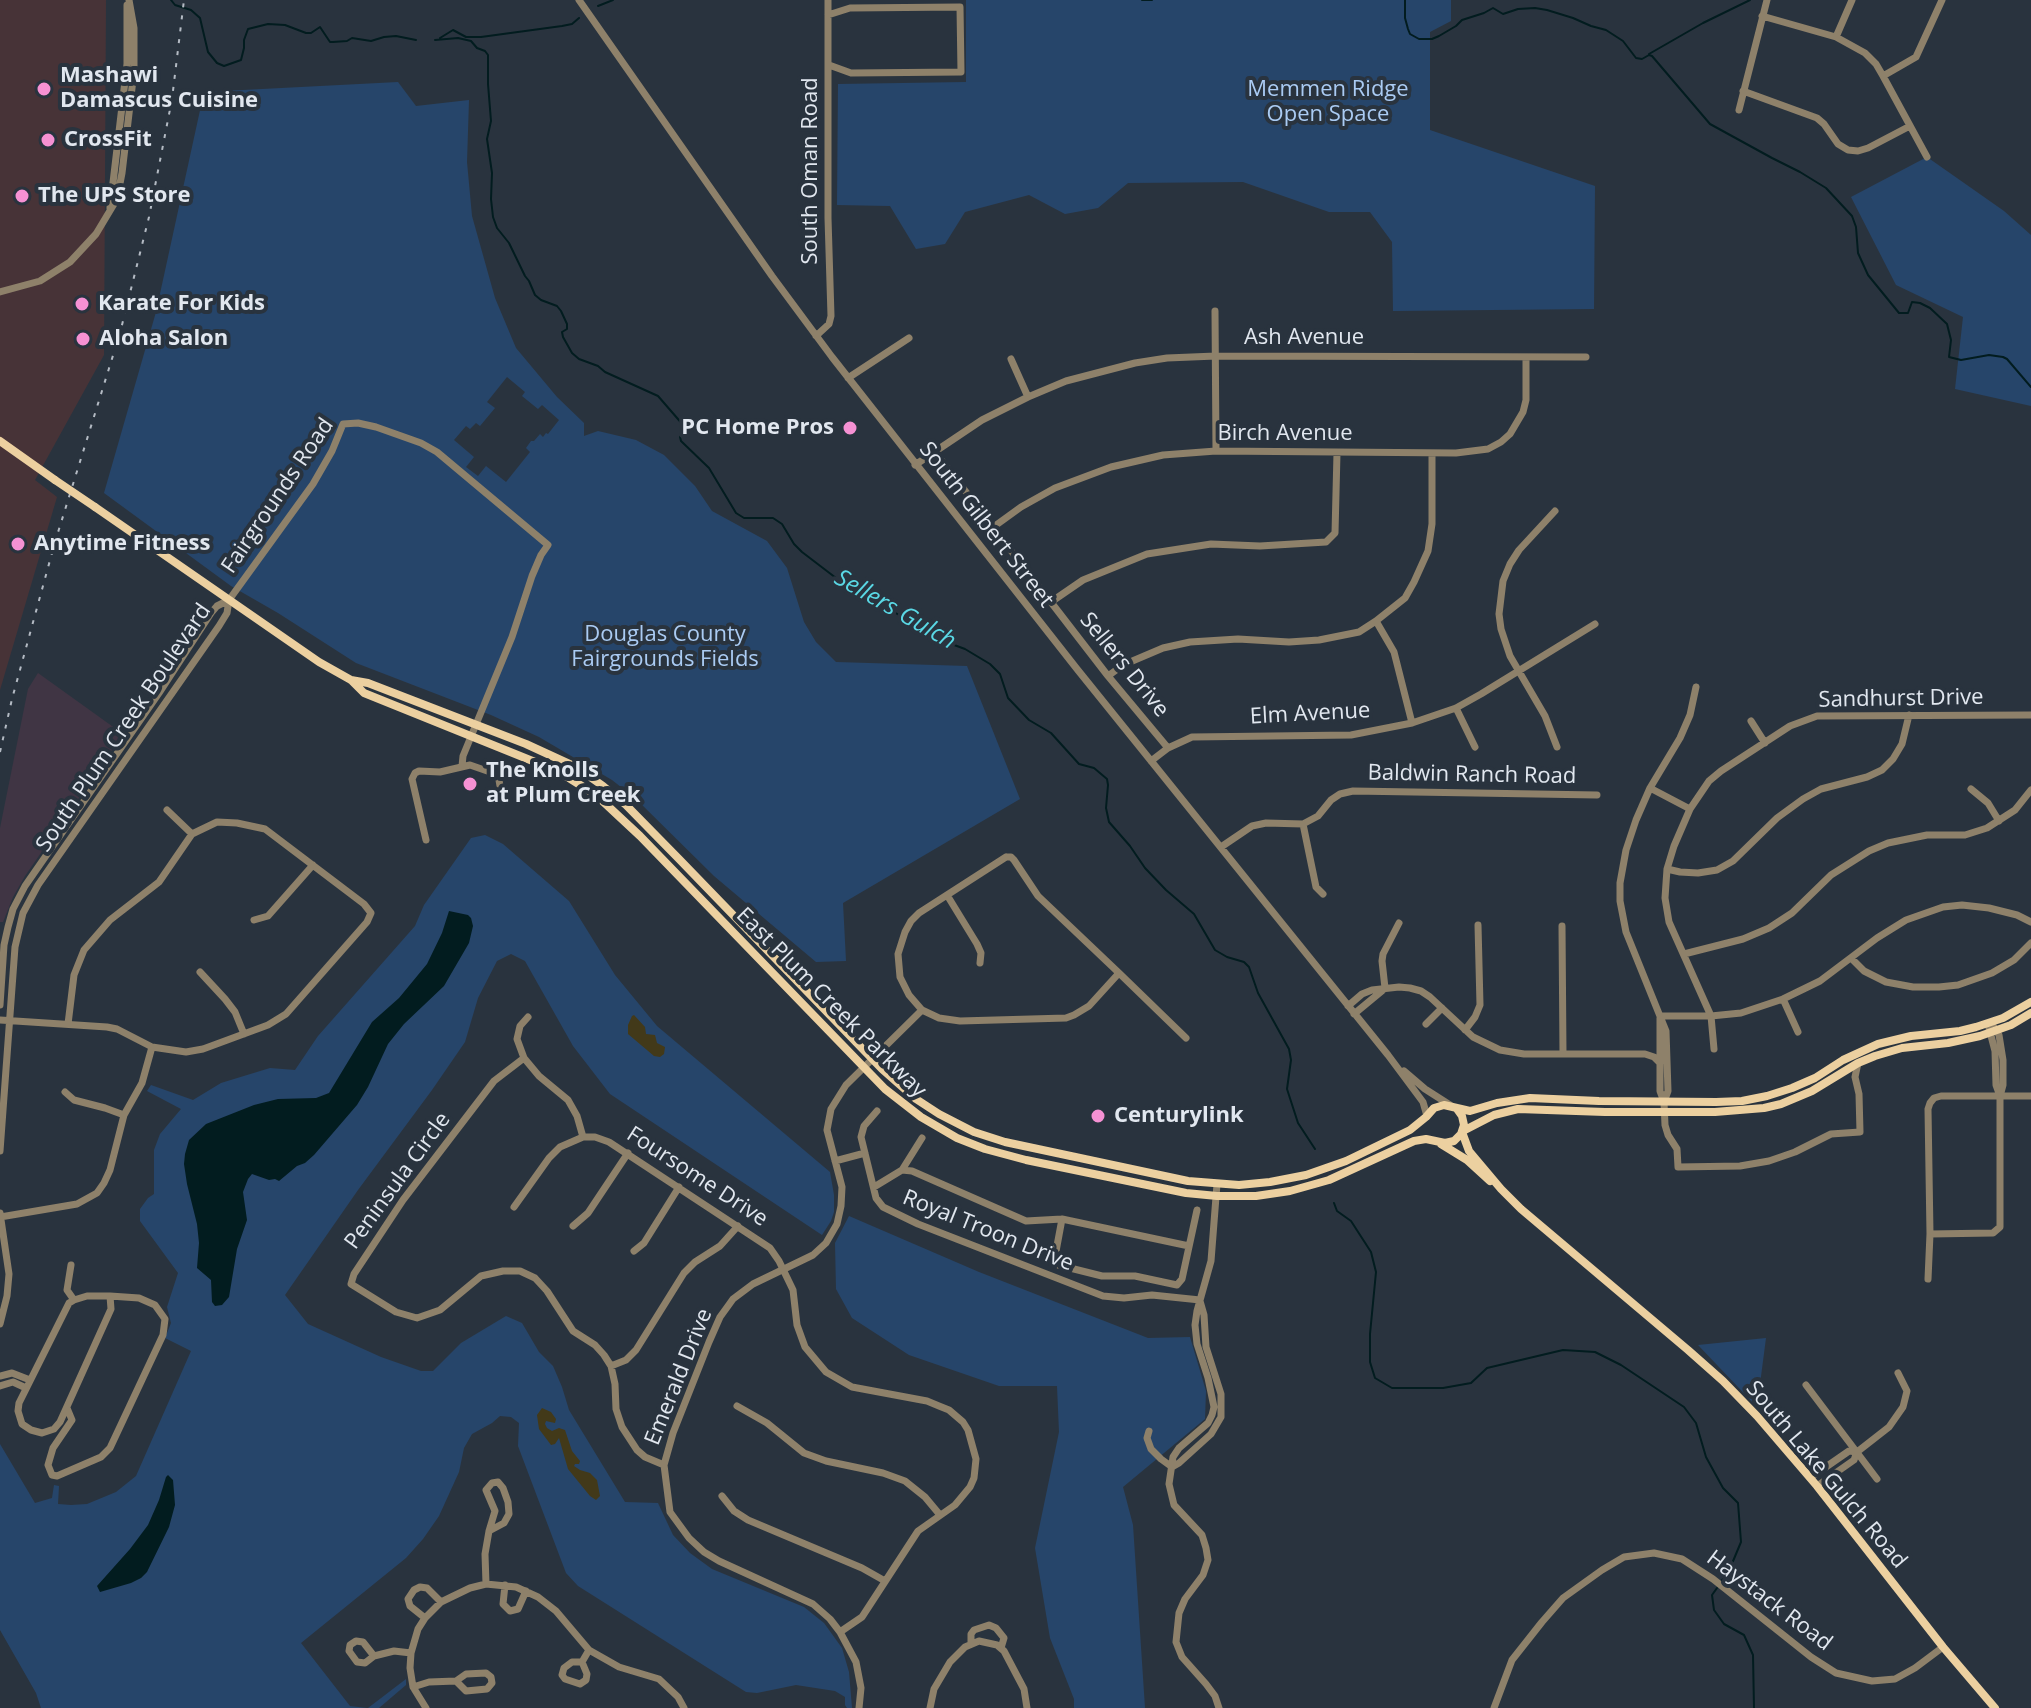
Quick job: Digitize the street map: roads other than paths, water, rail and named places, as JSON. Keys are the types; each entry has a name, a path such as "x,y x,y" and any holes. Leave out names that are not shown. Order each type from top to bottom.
{"main road":[{"name":"East Plum Creek Parkway","path":"0,441 330,669 351,680 364,693 580,784 607,804 640,836 863,1067 897,1099 945,1132 1002,1154 1186,1193 1217,1196 1272,1194 1309,1187 1351,1172 1414,1141 1436,1141"},
{"name":"East Plum Creek Parkway","path":"351,680 368,683 476,724 565,761 586,774 615,795 905,1090 951,1121 989,1137 1188,1181 1255,1184 1306,1175 1346,1161 1415,1127 1427,1117"},
{"path":"2031,1002 1989,1023 1960,1031 1893,1039 1856,1053 1815,1078 1767,1096 1742,1101 1664,1107 1605,1112 1518,1109 1485,1119 1451,1142 1436,1141 1426,1130 1427,1117 1437,1106 1470,1111 1530,1098 1599,1101 1664,1107 1730,1112 1764,1108 1797,1098 1875,1056 1902,1048 1965,1040 1993,1032 2031,1013"},
{"path":"1845,1071 1856,1053"},
{"path":"1544,1109 1552,1104 1587,1106 1599,1101"},
{"path":"1453,1107 1463,1119 1462,1132"},
{"name":"South Lake Gulch Road","path":"1462,1132 1469,1151 1521,1209 1723,1381 1757,1416 1814,1482 1943,1647 1995,1708"},
{"name":"South Lake Gulch Road","path":"1436,1141 1467,1160 1501,1189"}],"street":[{"path":"0,292 40,281 61,269 88,245 110,210 127,64 128,0"},
{"name":"South Gilbert Street","path":"580,0 816,336 915,465 1388,1055 1423,1102 1427,1117"},
{"name":"South Oman Road","path":"816,336 829,324 831,316 828,0"},
{"path":"1739,110 1767,0"},
{"path":"1836,37 1852,0"},
{"path":"1883,76 1916,57 1942,0"},
{"path":"828,15 850,8 960,7 961,72 851,73 829,65"},
{"path":"1762,16 1836,37 1865,53 1876,64 1927,157"},
{"path":"1743,91 1817,118 1838,144 1848,150 1868,148 1910,126"},
{"path":"1215,311 1216,451"},
{"path":"848,378 909,338"},
{"name":"Ash Avenue","path":"915,465 982,420 1028,397 1066,381 1135,363 1216,356 1586,357"},
{"name":"Birch Avenue","path":"992,528 1021,507 1085,475 1163,455 1216,451 1432,453 1488,449 1510,434 1523,412 1526,358"},
{"path":"1011,359 1028,397"},
{"name":"Fairgrounds Road","path":"229,600 313,484 343,424 376,427 437,452 548,545 535,567 512,637 463,756 462,766"},
{"name":"Sellers Drive","path":"935,452 1108,676 1168,748"},
{"path":"1051,602 1083,580 1147,554 1211,544 1260,546 1326,542 1335,533 1337,453"},
{"path":"1108,676 1123,665 1163,648 1190,642 1319,640 1359,632 1376,621 1405,598 1428,551 1432,524 1432,453"},
{"path":"1555,511 1519,550 1510,564 1499,598 1501,629 1510,656 1545,716 1557,747"},
{"name":"South Plum Creek Boulevard","path":"0,1005 4,945 13,909 25,886 205,622 217,606 229,600"},
{"name":"South Plum Creek Boulevard","path":"0,1151 15,947 20,921 30,897 219,626 227,613 229,600"},
{"path":"1376,621 1394,652 1412,723"},
{"name":"Elm Avenue","path":"1151,761 1168,748 1192,737 1351,735 1412,723 1456,708 1595,624"},
{"path":"1664,1107 1668,1091 1667,1037 1623,921 1621,874 1636,820 1650,788 1685,727 1696,687"},
{"path":"1456,708 1475,747"},
{"path":"1667,869 1698,873 1717,870 1733,861 1777,818 1803,799 1821,789 1882,770 1902,744 1909,715"},
{"name":"Sandhurst Drive","path":"1714,1049 1711,1016 1673,932 1665,885 1678,836 1704,788 1721,771 1790,726 1817,716 2031,715"},
{"path":"1751,721 1765,743"},
{"path":"426,840 412,779 419,771 440,772 470,765 493,773 500,786"},
{"path":"1650,788 1690,809"},
{"path":"1971,789 1988,803 1999,821"},
{"path":"1684,954 1743,939 1769,928 1792,913 1831,875 1888,843 1927,835 1965,835 1987,828 2015,810 2031,790"},
{"name":"Baldwin Ranch Road","path":"1303,824 1318,816 1340,794 1353,791 1597,795"},
{"path":"167,810 192,834"},
{"path":"0,1020 117,1029 152,1047 186,1052 203,1049 268,1025 286,1014 367,922 371,913 364,904 265,829 217,822 192,834 159,882 110,920 84,950 74,975 68,1024"},
{"path":"1221,847 1252,826 1266,823 1303,824 1316,887 1323,894"},
{"path":"1119,973 1089,1006 1066,1018 960,1021 939,1018 922,1010 909,995 900,977 898,954 901,940 919,913 1006,857 1011,857 1038,896 1119,973 1186,1038"},
{"path":"254,920 268,916 313,865"},
{"path":"947,895 977,944 981,953 980,963"},
{"path":"1660,1016 1741,1013 1783,999 1820,981 1906,920 1943,907 1962,905 1989,908 2031,922"},
{"path":"1385,988 1382,961 1399,923"},
{"path":"1465,1030 1480,1005 1478,925"},
{"path":"1562,926 1563,1054"},
{"path":"1852,959 1864,971 1886,982 1913,987 1939,987 1958,985 1992,973 2014,960 2031,943"},
{"path":"200,972 230,1005 244,1034"},
{"path":"1348,1006 1366,992 1385,988 1421,991 1465,1030 1500,1050 1524,1054 1636,1053 1650,1055 1660,1063"},
{"path":"1354,1014 1385,988"},
{"path":"1783,999 1798,1032"},
{"path":"1426,1024 1442,1008"},
{"name":"Emerald Drive","path":"859,1708 861,1688 856,1662 830,1619 813,1604 704,1552 670,1512 664,1465 673,1433 720,1317 743,1291 813,1255 826,1243 837,1224 842,1187 827,1130 831,1109 846,1085 922,1010"},
{"path":"1660,1016 1660,1091 1668,1135 1677,1149 1678,1167 1740,1166 1769,1161 1831,1134 1860,1132 1855,1073 1858,1063"},
{"path":"514,1207 549,1158 560,1147 583,1137 568,1100 539,1076 524,1058 517,1039 520,1026 528,1017"},
{"path":"1930,1234 1993,1233 2000,1227 2000,1096 1996,1085 1993,1032 1989,1023"},
{"path":"0,1324 9,1274 0,1215 77,1204 97,1193 110,1170 124,1115 142,1083 152,1047"},
{"name":"South Gilbert Street","path":"1388,1055 1421,1086 1453,1107"},
{"name":"Peninsula Circle","path":"524,1058 494,1081 412,1188 354,1274 351,1284 396,1312 417,1318 440,1310 481,1276 520,1271 535,1278 573,1331 595,1345 611,1366"},
{"path":"1845,1071 1857,1085"},
{"path":"65,1092 74,1100 124,1115"},
{"path":"1928,1279 1930,1103 1941,1096 2031,1096"},
{"name":"Royal Troon Drive","path":"877,1111 864,1126 861,1137 876,1198 883,1207 918,1224 1103,1296 1152,1295 1200,1300"},
{"name":"Foursome Drive","path":"583,1137 595,1137 628,1153 770,1248 784,1269"},
{"path":"874,1187 902,1170 922,1138"},
{"path":"573,1226 588,1213 628,1153"},
{"path":"835,1161 865,1153"},
{"path":"902,1170 912,1171 1026,1221 1062,1219 1189,1246"},
{"path":"1172,1467 1221,1417 1222,1404 1206,1347 1200,1300 1211,1261 1217,1184"},
{"path":"634,1251 644,1243 679,1187"},
{"path":"1062,1219 1054,1262 1058,1265 1102,1276 1135,1276 1177,1285 1182,1279 1197,1210"},
{"path":"664,1465 637,1450 622,1427 616,1409 611,1366 626,1360 636,1350 684,1273 720,1246 738,1226"},
{"path":"71,1265 67,1290 74,1300"},
{"path":"784,1269 793,1290 800,1336 812,1357 826,1372 852,1387 939,1406 957,1416 968,1430 975,1450 974,1478 964,1496 910,1539 862,1617 840,1632"},
{"path":"1116,1297 1117,1277"},
{"path":"67,1408 72,1420 53,1448 48,1465 52,1475 57,1476 101,1457 110,1448 163,1335 165,1319 155,1305 139,1298 110,1296 87,1296 69,1303 19,1403 22,1424 42,1433 54,1429 60,1422 111,1309 110,1296"},
{"path":"0,1376 12,1373 28,1384"},
{"path":"1814,1482 1854,1460 1857,1452 1889,1427 1903,1407 1907,1391 1898,1373"},
{"path":"0,1386 13,1382 28,1384"},
{"path":"1806,1385 1877,1479"},
{"path":"737,1406 759,1417 804,1453 905,1481 925,1497 940,1515"},
{"path":"1149,1431 1147,1438 1151,1449 1172,1467"},
{"path":"1172,1467 1169,1484 1174,1505 1202,1535 1208,1560 1203,1575 1185,1599 1179,1613 1176,1642 1182,1657 1215,1696 1219,1708"},
{"path":"486,1584 485,1554 489,1531 495,1511 486,1488 498,1482 508,1502 509,1514 504,1523 489,1531"},
{"path":"722,1496 734,1511 748,1520 862,1568 885,1581"},
{"name":"Haystack Road","path":"1494,1708 1512,1660 1542,1622 1563,1598 1624,1557 1654,1553 1682,1559 1836,1673 1872,1681 1895,1679 1943,1647"},
{"path":"426,1708 413,1687 410,1668 418,1629 441,1602 486,1584 505,1585 538,1597 556,1611 589,1650 619,1667 659,1679 678,1697 684,1708"},
{"path":"505,1585 503,1604 510,1611 518,1609 526,1591"},
{"path":"425,1618 410,1606 408,1599 411,1592 424,1587 441,1602"},
{"path":"971,1644 974,1630 989,1625 1004,1638 1001,1648"},
{"path":"930,1708 934,1689 950,1662 965,1647 979,1641 1001,1648 1024,1689 1027,1708"},
{"path":"582,1662 589,1650"},
{"path":"374,1656 394,1651 411,1653"},
{"path":"413,1687 429,1682 456,1681 466,1674 486,1673 492,1683 487,1689 466,1691 456,1681"}],"waterway":[{"name":"Sellers Gulch","path":"171,0 200,18 208,52 224,66 241,60 248,29 268,24 285,25 306,33 320,27 330,42 352,38 371,41 396,36 416,40"},
{"path":"598,6 613,0"},
{"path":"1142,0 1152,0"},
{"path":"1405,0 1408,29 1419,39 1432,39 1462,20 1493,8 1503,14 1535,8 1606,30 1623,41 1636,58 1652,56 1710,124 1826,188 1852,216 1858,253 1868,275 1899,313 1908,313 1912,302 1920,303 1947,324 1951,340 1949,357 1961,360 1989,355 2003,357 2031,387"},
{"path":"1649,54 1750,0"},
{"path":"440,38 453,30 466,37 481,37 562,26 572,24 579,18"},
{"name":"Sellers Gulch","path":"435,40 458,38 471,41 488,55 491,121 487,139 493,217 535,295 561,311 567,324 567,329 562,332 563,337 572,353 658,396 684,426 681,441 709,468 736,513 744,518 773,518 782,524 802,552 853,591 881,603 930,636 965,649 990,664 1000,674 1008,698 1029,720 1051,733 1079,764 1094,768 1107,779 1109,822 1145,868 1194,914 1215,950 1249,967 1258,993 1289,1049 1291,1060 1287,1089 1298,1123 1315,1149"},
{"name":"Sellers Gulch","path":"1334,1203 1337,1211 1351,1221 1371,1252 1376,1272 1370,1362 1375,1378 1392,1388 1443,1388 1471,1383 1487,1368 1563,1350 1595,1352 1621,1365 1684,1407 1696,1423 1706,1457 1723,1488 1738,1503 1741,1542 1721,1582"},
{"name":"Sellers Gulch","path":"1717,1588 1712,1595 1714,1610 1724,1624 1744,1635 1753,1655 1754,1708"}],"railway":[{"path":"0,752 55,542 120,333 149,217 172,99 184,0"}],"place":[{"name":"Mashawi Damascus Cuisine","path":"44,89"},
{"name":"CrossFit","path":"48,140"},
{"name":"The UPS Store","path":"22,196"},
{"name":"Karate For Kids","path":"82,304"},
{"name":"Aloha Salon","path":"83,339"},
{"name":"PC Home Pros","path":"850,428"},
{"name":"Anytime Fitness","path":"18,544"},
{"name":"The Knolls at Plum Creek","path":"470,784"},
{"name":"Centurylink","path":"1098,1116"}],"park label":[{"name":"Memmen Ridge Open Space","path":"1328,102"},
{"name":"Douglas County Fairgrounds Fields","path":"665,648"}]}
